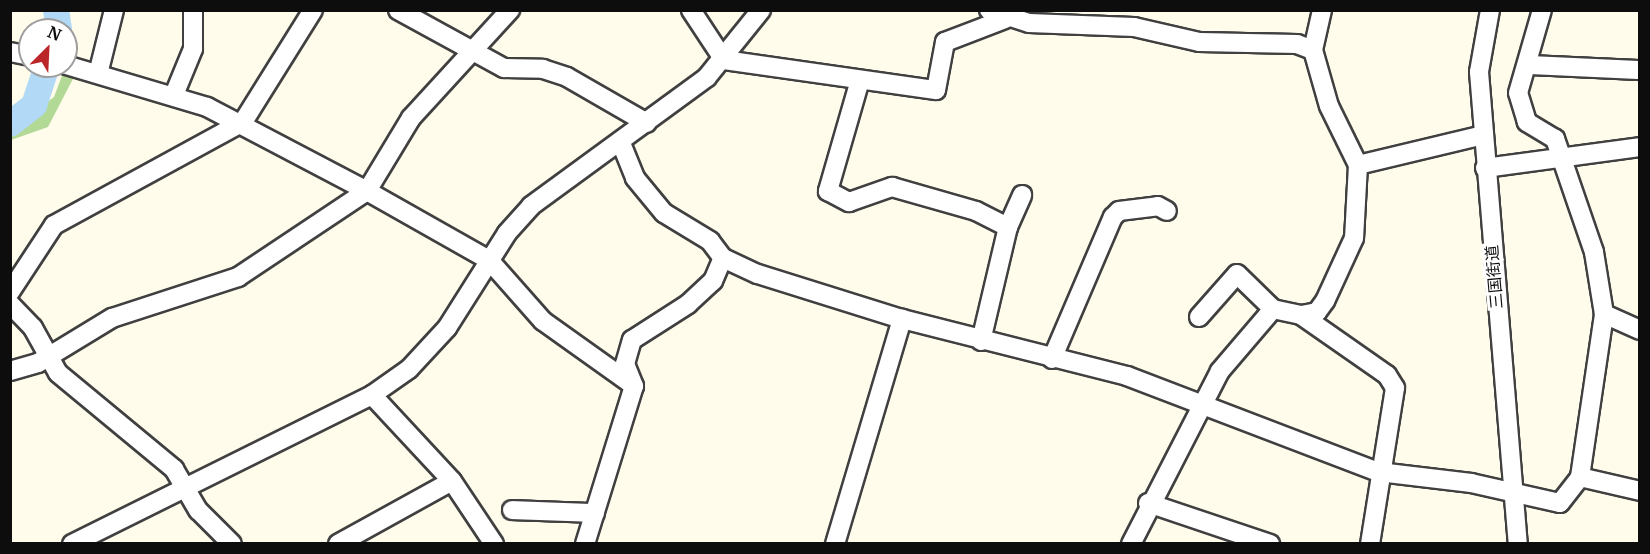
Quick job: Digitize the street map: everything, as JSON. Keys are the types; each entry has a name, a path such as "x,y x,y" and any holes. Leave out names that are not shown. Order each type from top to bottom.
{"street":[{"path":"98,74 114,10"},
{"path":"174,95 193,49 193,10"},
{"path":"10,292 54,225 243,122 313,10"},
{"path":"398,10 472,51 514,71 543,69 560,74 647,123"},
{"path":"10,371 48,358 112,318 238,277 367,191 411,118 510,10"},
{"path":"691,10 724,60 936,90 945,42 997,15 1086,18 1199,42 1297,44 1313,50"},
{"path":"72,543 372,395 423,356 507,233 562,179 621,144 724,60 761,10"},
{"path":"1199,317 1237,274 1273,309 1301,315 1317,312 1325,301 1353,238 1358,165 1329,106 1313,50 1322,10"},
{"name":"三国街道","path":"1491,10 1479,72 1485,168 1518,543"},
{"path":"621,144 650,197 664,213 710,241 723,258 902,319 1052,359 1127,376 1198,405 1380,472 1513,492 1560,503 1580,477 1604,314 1594,252 1555,139 1527,122 1518,93 1528,65 1542,10"},
{"path":"1528,65 1640,70"},
{"path":"78,68 174,95 243,122 489,260 543,321 634,386"},
{"path":"860,80 828,191 849,202 892,187 976,211 1008,227"},
{"path":"1358,165 1483,135"},
{"path":"1485,168 1559,156 1640,147"},
{"path":"981,341 1008,227 1022,195"},
{"path":"1052,359 1113,217 1119,211 1158,206 1167,211"},
{"path":"585,543 634,386 625,364 632,340 688,304 713,281 723,258"},
{"path":"10,304 33,328 58,373 174,469 183,489 231,543"},
{"path":"1131,543 1148,503 1198,405 1273,309"},
{"path":"1604,314 1640,330"},
{"path":"1301,315 1393,381 1370,543"},
{"path":"836,543 902,319"},
{"path":"372,395 452,481 494,543"},
{"path":"1580,477 1640,491"},
{"path":"338,543 452,481"},
{"path":"1148,503 1270,543"},
{"path":"512,510 594,513"}],"green space":[{"path":"61,78 73,78 48,127 11,140 10,129 54,97"}],"waterway":[{"path":"56,10 57,18"},
{"path":"10,124 34,105 43,78"}]}
